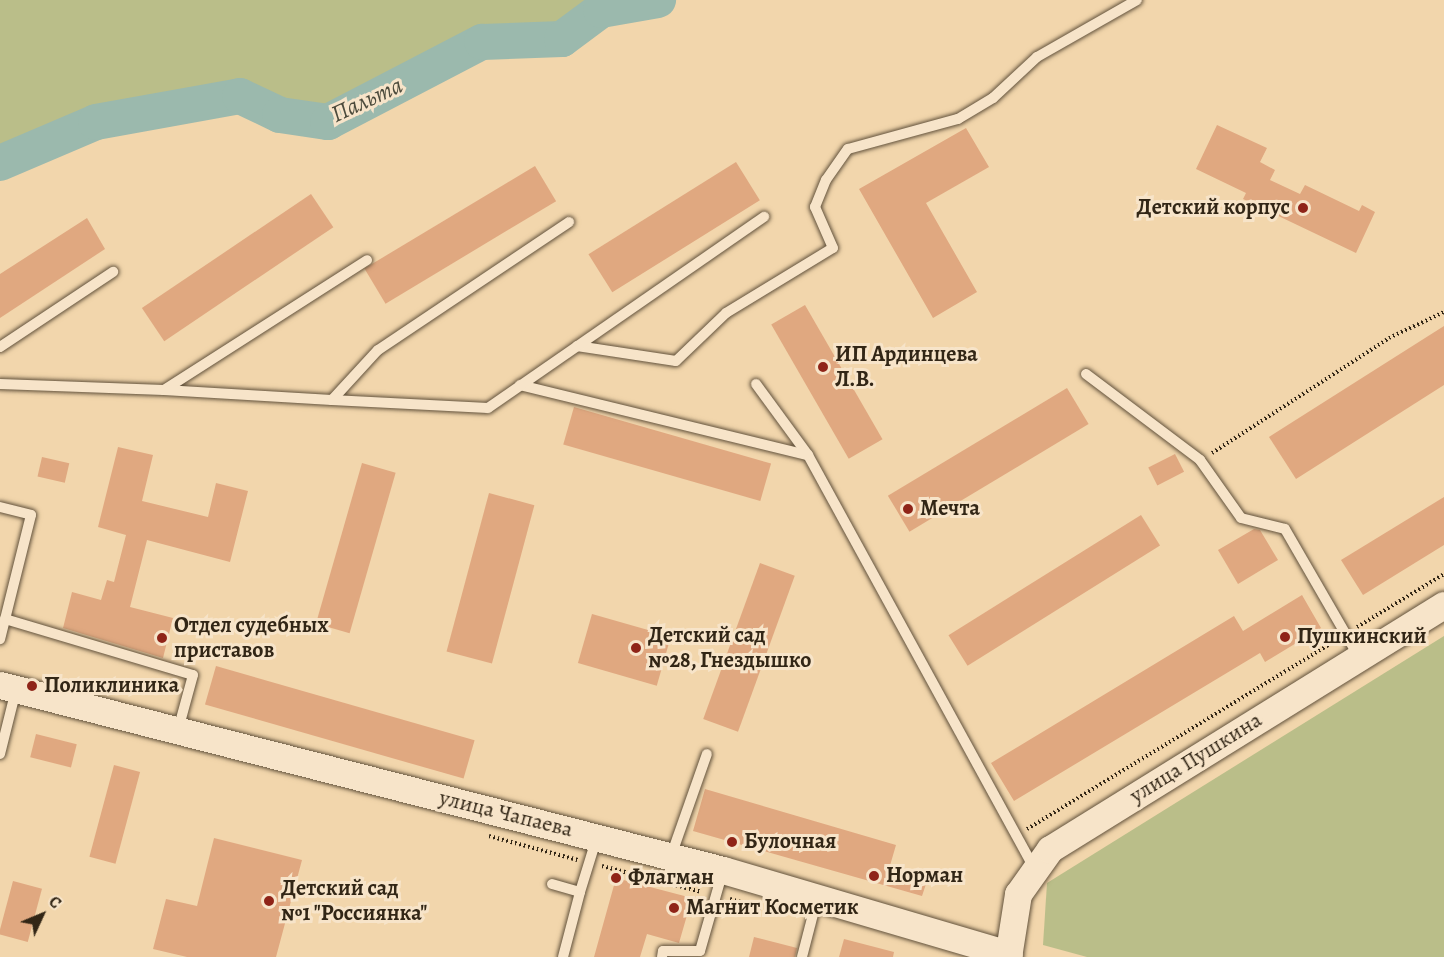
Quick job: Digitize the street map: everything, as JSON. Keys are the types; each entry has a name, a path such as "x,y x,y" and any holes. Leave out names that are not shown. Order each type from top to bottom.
{"street":[{"name":"улица Пушкина","path":"1013,956 1018,894 1034,868 1050,849 1444,605"},
{"name":"улица Чапаева","path":"8,687 671,856 1013,956"}],"lane":[{"path":"578,346 676,361 726,313 833,248 815,207 826,180 848,149 958,119 993,98 1037,57 1137,0"},
{"path":"0,384 164,390 488,408 764,217"},
{"path":"332,400 378,350 569,222"},
{"path":"164,390 367,260"},
{"path":"0,347 113,272"},
{"path":"1086,374 1200,460 1241,518 1285,529 1359,657"},
{"path":"756,384 808,455 1034,868"},
{"path":"520,385 808,455"},
{"path":"0,507 31,515 0,639"},
{"path":"5,619 193,675 178,730"},
{"path":"0,754 8,687"},
{"path":"671,856 706,754"},
{"path":"563,957 597,837"},
{"path":"662,957 663,951 700,951 723,870"},
{"path":"552,884 580,892"},
{"path":"802,957 817,898"}],"path":[{"path":"1200,460 1389,338 1444,312"},
{"path":"1016,835 1444,574"}],"green space":[{"path":"0,0 658,0 601,10 562,39 482,42 328,122 280,115 240,96 96,122 0,163"},
{"path":"1444,636 1444,957 1087,957 1043,945 1047,883"}],"building":[{"path":"1217,125 1267,148 1260,162 1275,170 1270,180 1300,194 1305,185 1359,211 1362,205 1375,212 1356,253 1243,199 1246,193 1196,169"},
{"path":"966,128 989,167 926,203 977,292 933,318 859,189"},
{"path":"736,162 760,200 612,292 588,254"},
{"path":"535,166 556,201 386,304 364,268"},
{"path":"311,194 333,227 164,341 142,308"},
{"path":"87,218 105,249 0,318 0,274"},
{"path":"805,305 882,439 849,459 771,324"},
{"path":"1444,326 1444,385 1296,479 1269,437"},
{"path":"1067,388 1089,424 909,532 888,496"},
{"path":"574,407 771,464 760,501 563,444"},
{"path":"118,447 153,455 142,501 208,517 216,483 248,491 230,562 147,540 130,607 173,618 163,658 63,628 72,592 101,600 107,580 114,582 126,535 98,527"},
{"path":"1175,454 1184,472 1157,485 1148,468"},
{"path":"42,457 69,463 65,483 38,476"},
{"path":"362,463 396,473 350,633 316,624"},
{"path":"489,493 534,505 492,664 447,651"},
{"path":"1444,497 1444,545 1363,595 1341,560"},
{"path":"1141,515 1160,546 968,666 948,635"},
{"path":"1254,529 1260,530 1278,560 1238,584 1218,550"},
{"path":"760,563 795,576 738,732 703,719"},
{"path":"1302,595 1321,628 1265,662 1260,653 1014,801 991,763 1234,616 1243,631"},
{"path":"592,614 671,637 657,686 578,663"},
{"path":"216,666 475,740 464,779 205,704"},
{"path":"36,734 77,744 71,767 30,757"},
{"path":"114,765 140,772 115,864 89,857"},
{"path":"705,789 896,845 889,869 927,881 922,896 693,831"},
{"path":"214,838 302,860 276,957 187,957 153,949 166,899 197,906"},
{"path":"616,878 692,898 679,943 647,934 640,957 594,957"},
{"path":"13,881 42,889 28,942 0,934"},
{"path":"754,937 797,948 795,957 749,957"},
{"path":"844,939 894,952 893,957 839,957"}],"waterway":[{"name":"Пальта","path":"0,163 96,122 240,96 280,115 328,122 482,42 562,39 601,10 658,0"}],"place":[{"name":"Детский корпус","path":"1303,208"},
{"name":"ИП Ардинцева Л.В.","path":"823,367"},
{"name":"Мечта","path":"908,509"},
{"name":"Пушкинский","path":"1285,637"},
{"name":"Отдел судебных приставов","path":"162,638"},
{"name":"Детский сад №28, Гнездышко","path":"636,648"},
{"name":"Поликлиника","path":"32,686"},
{"name":"Булочная","path":"732,842"},
{"name":"Норман","path":"874,876"},
{"name":"Флагман","path":"616,878"},
{"name":"Детский сад №1 \"Россиянка\"","path":"269,901"},
{"name":"Магнит Косметик","path":"674,908"}]}
